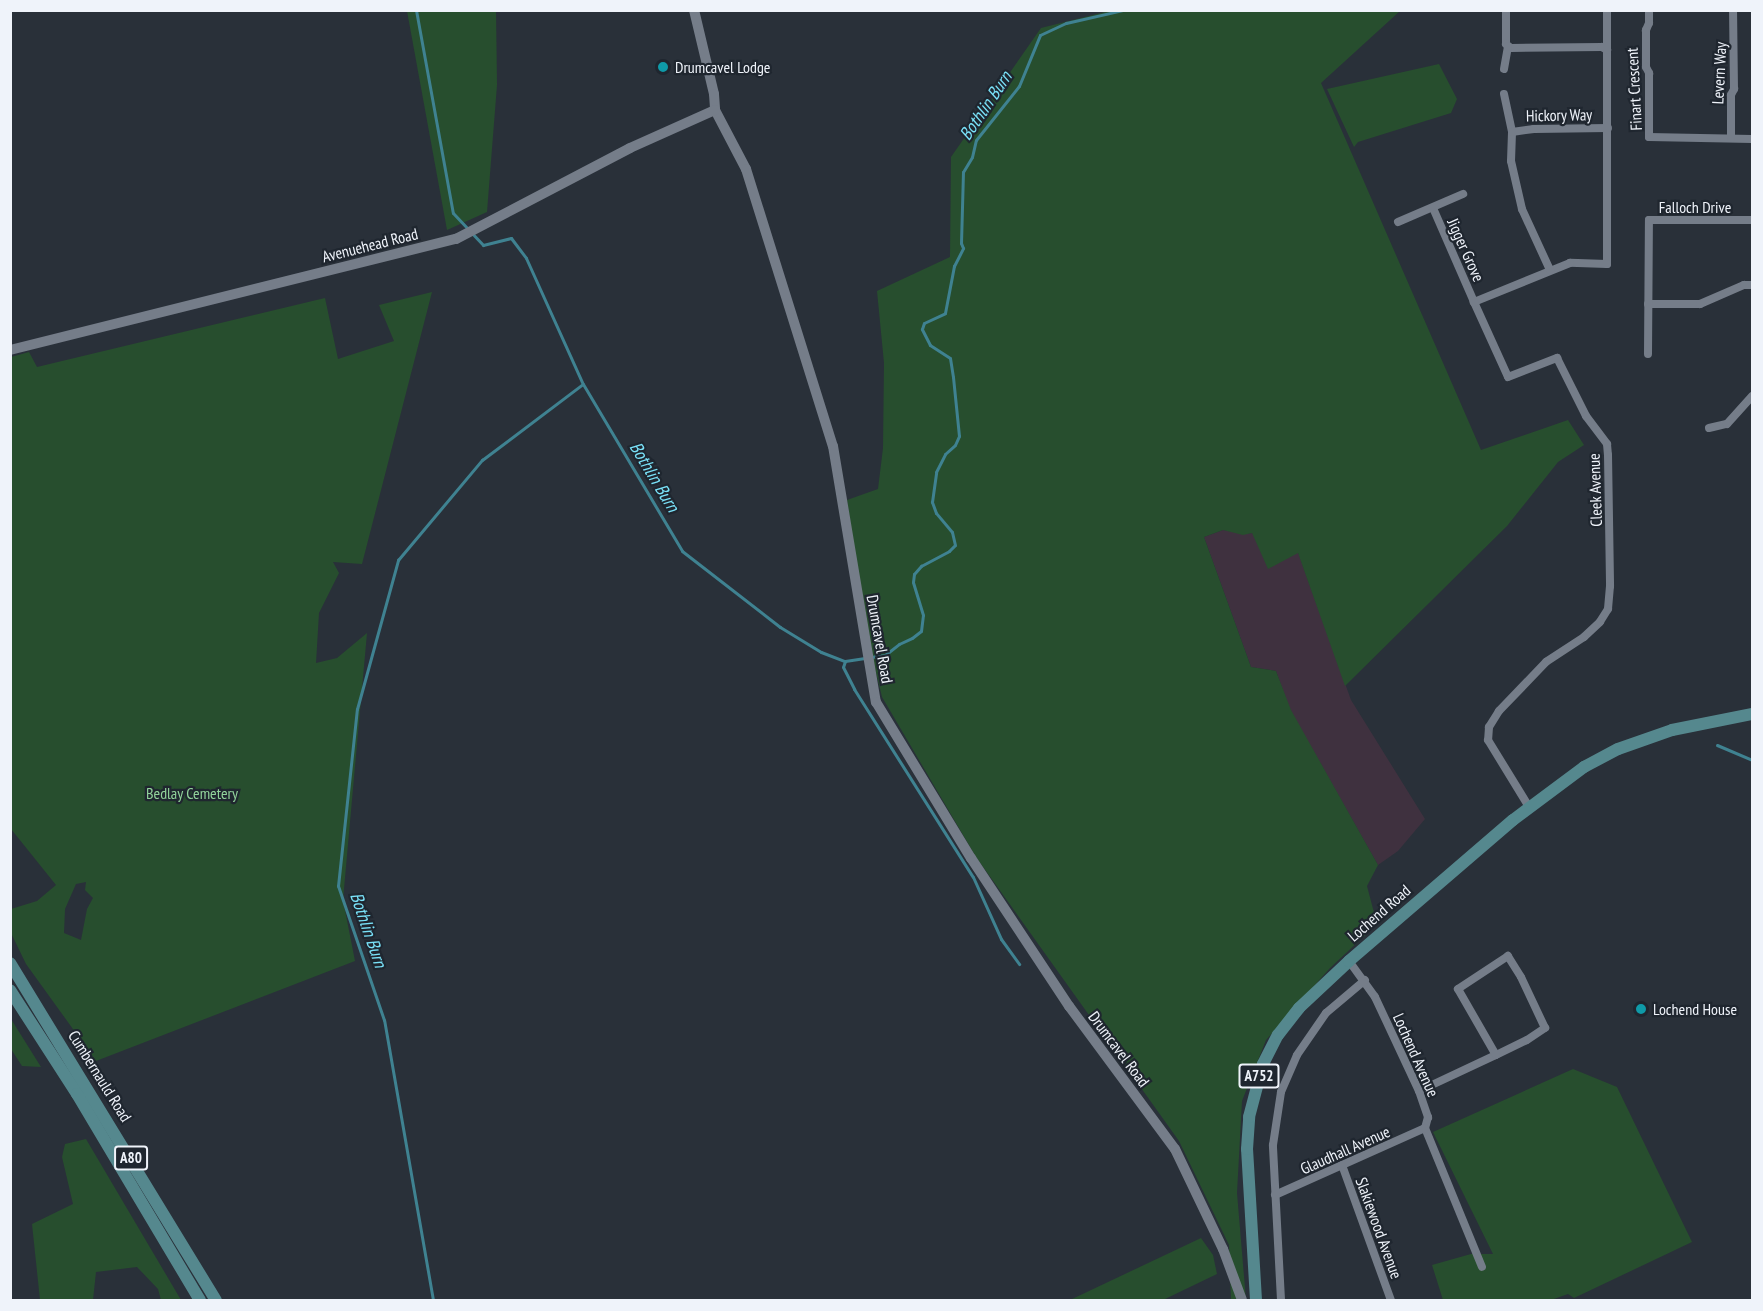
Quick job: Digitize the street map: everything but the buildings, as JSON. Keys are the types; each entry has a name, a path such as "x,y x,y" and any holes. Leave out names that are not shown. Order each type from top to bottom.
{"main road":[{"name":"Lochend Road","path":"1256,1300 1247,1149 1248,1117 1263,1064 1278,1035 1299,1008 1349,961 1529,807 1584,767 1618,749 1672,730 1752,714"},
{"name":"Cumbernauld Road","path":"10,963 216,1300"},
{"name":"Cumbernauld Road","path":"10,990 77,1094 200,1300"}],"street":[{"name":"Drumcavel Road","path":"694,10 714,94 714,110 746,170 833,446 876,702 971,858 1075,1016 1175,1149 1223,1249 1242,1300"},
{"path":"1503,69 1508,46 1506,10"},
{"path":"1474,302 1570,264 1606,264 1607,10"},
{"name":"Finart Crescent","path":"1649,10 1649,23 1646,30 1649,137 1752,139"},
{"name":"Levern Way","path":"1731,138 1731,95 1734,88 1733,10"},
{"path":"1508,46 1511,48 1602,47 1607,50"},
{"name":"Hickory Way","path":"1504,94 1512,132 1516,188 1522,210 1550,270"},
{"name":"Avenuehead Road","path":"10,350 456,239 630,148 714,110"},
{"name":"Hickory Way","path":"1512,132 1534,129 1608,128"},
{"name":"Jigger Grove","path":"1398,222 1463,194"},
{"name":"Jigger Grove","path":"1433,208 1474,302"},
{"name":"Falloch Drive","path":"1648,354 1649,220 1752,220"},
{"path":"1648,304 1700,304 1744,285 1752,285"},
{"name":"Cleek Avenue","path":"1474,302 1508,377 1557,358 1586,416 1607,444 1610,586 1608,609 1600,622 1584,637 1546,662 1499,711 1489,727 1488,741 1529,807"},
{"path":"1709,428 1727,424 1752,396"},
{"path":"1419,1091 1496,1055 1527,1040 1545,1028 1508,956 1458,989 1496,1055"},
{"name":"Lochend Avenue","path":"1349,961 1365,980 1419,1091 1428,1117 1425,1128 1482,1267"},
{"path":"1281,1300 1275,1196 1274,1123 1281,1092 1297,1055 1326,1012 1365,980"},
{"name":"Glaudhall Avenue","path":"1275,1196 1425,1128"},
{"name":"Slakiewood Avenue","path":"1342,1165 1391,1300"}],"shaded area":[{"path":"1223,530 1243,534 1252,533 1298,552 1351,700 1425,819 1398,851 1378,865 1290,710 1276,671 1251,667 1204,537"}],"green space":[{"path":"407,11 496,11 497,85 487,212 447,230"},
{"path":"1109,11 1400,11 1321,83 1481,450 1568,420 1584,445 1558,462 1507,526 1345,686 1298,553 1268,569 1252,533 1243,535 1223,530 1204,537 1251,667 1276,671 1291,710 1378,865 1367,886 1377,924 1330,968 1266,1040 1242,1101 1237,1193 1246,1300 1231,1300 1229,1245 1179,1141 976,857 882,697 867,636 847,500 878,489 883,448 884,363 877,291 950,257 951,157 1041,28"},
{"path":"1439,64 1457,99 1451,113 1358,142 1354,147 1327,89"},
{"name":"Bedlay Cemetery","path":"432,292 362,564 333,562 339,573 319,613 316,663 337,658 367,633 343,900 355,961 96,1061 26,964 11,933 11,909 37,901 56,885 11,829 11,357 29,352 37,367 325,298 338,359 394,341 379,305","holes":["86,882 85,890 93,898 87,909 81,940 64,933 65,909 76,884"]},
{"path":"10,1019 41,1067 22,1066 11,1049"},
{"path":"1573,1069 1617,1087 1692,1242 1574,1298 1568,1294 1551,1300 1443,1300 1432,1265 1471,1254 1493,1254 1433,1132"},
{"path":"86,1139 181,1300 161,1300 158,1289 137,1267 96,1272 93,1300 40,1300 32,1224 73,1204 62,1157 65,1144"},
{"path":"1201,1238 1213,1255 1217,1274 1163,1300 1070,1300"}],"waterway":[{"path":"416,10 453,213 483,245 511,238 526,258 583,384"},
{"name":"Bothlin Burn","path":"433,1300 384,1020 338,886 357,709 398,560 482,460 583,384 682,551 780,627 821,652 845,661 885,655 899,644 912,638 921,631 923,615 913,582 914,574 921,566 949,551 955,545 952,532 936,513 932,502 936,472 945,454 955,445 959,436 953,377 950,358 930,345 922,329 924,323 945,313 954,266 963,248 961,243 963,172 972,157 976,140 1019,86 1040,35 1066,23 1123,10"},
{"path":"845,661 843,667 854,689 973,877 1001,939 1019,964"},
{"path":"1717,745 1752,760"}],"place":[{"name":"Drumcavel Lodge","path":"663,67"},
{"name":"Lochend House","path":"1641,1009"}]}
